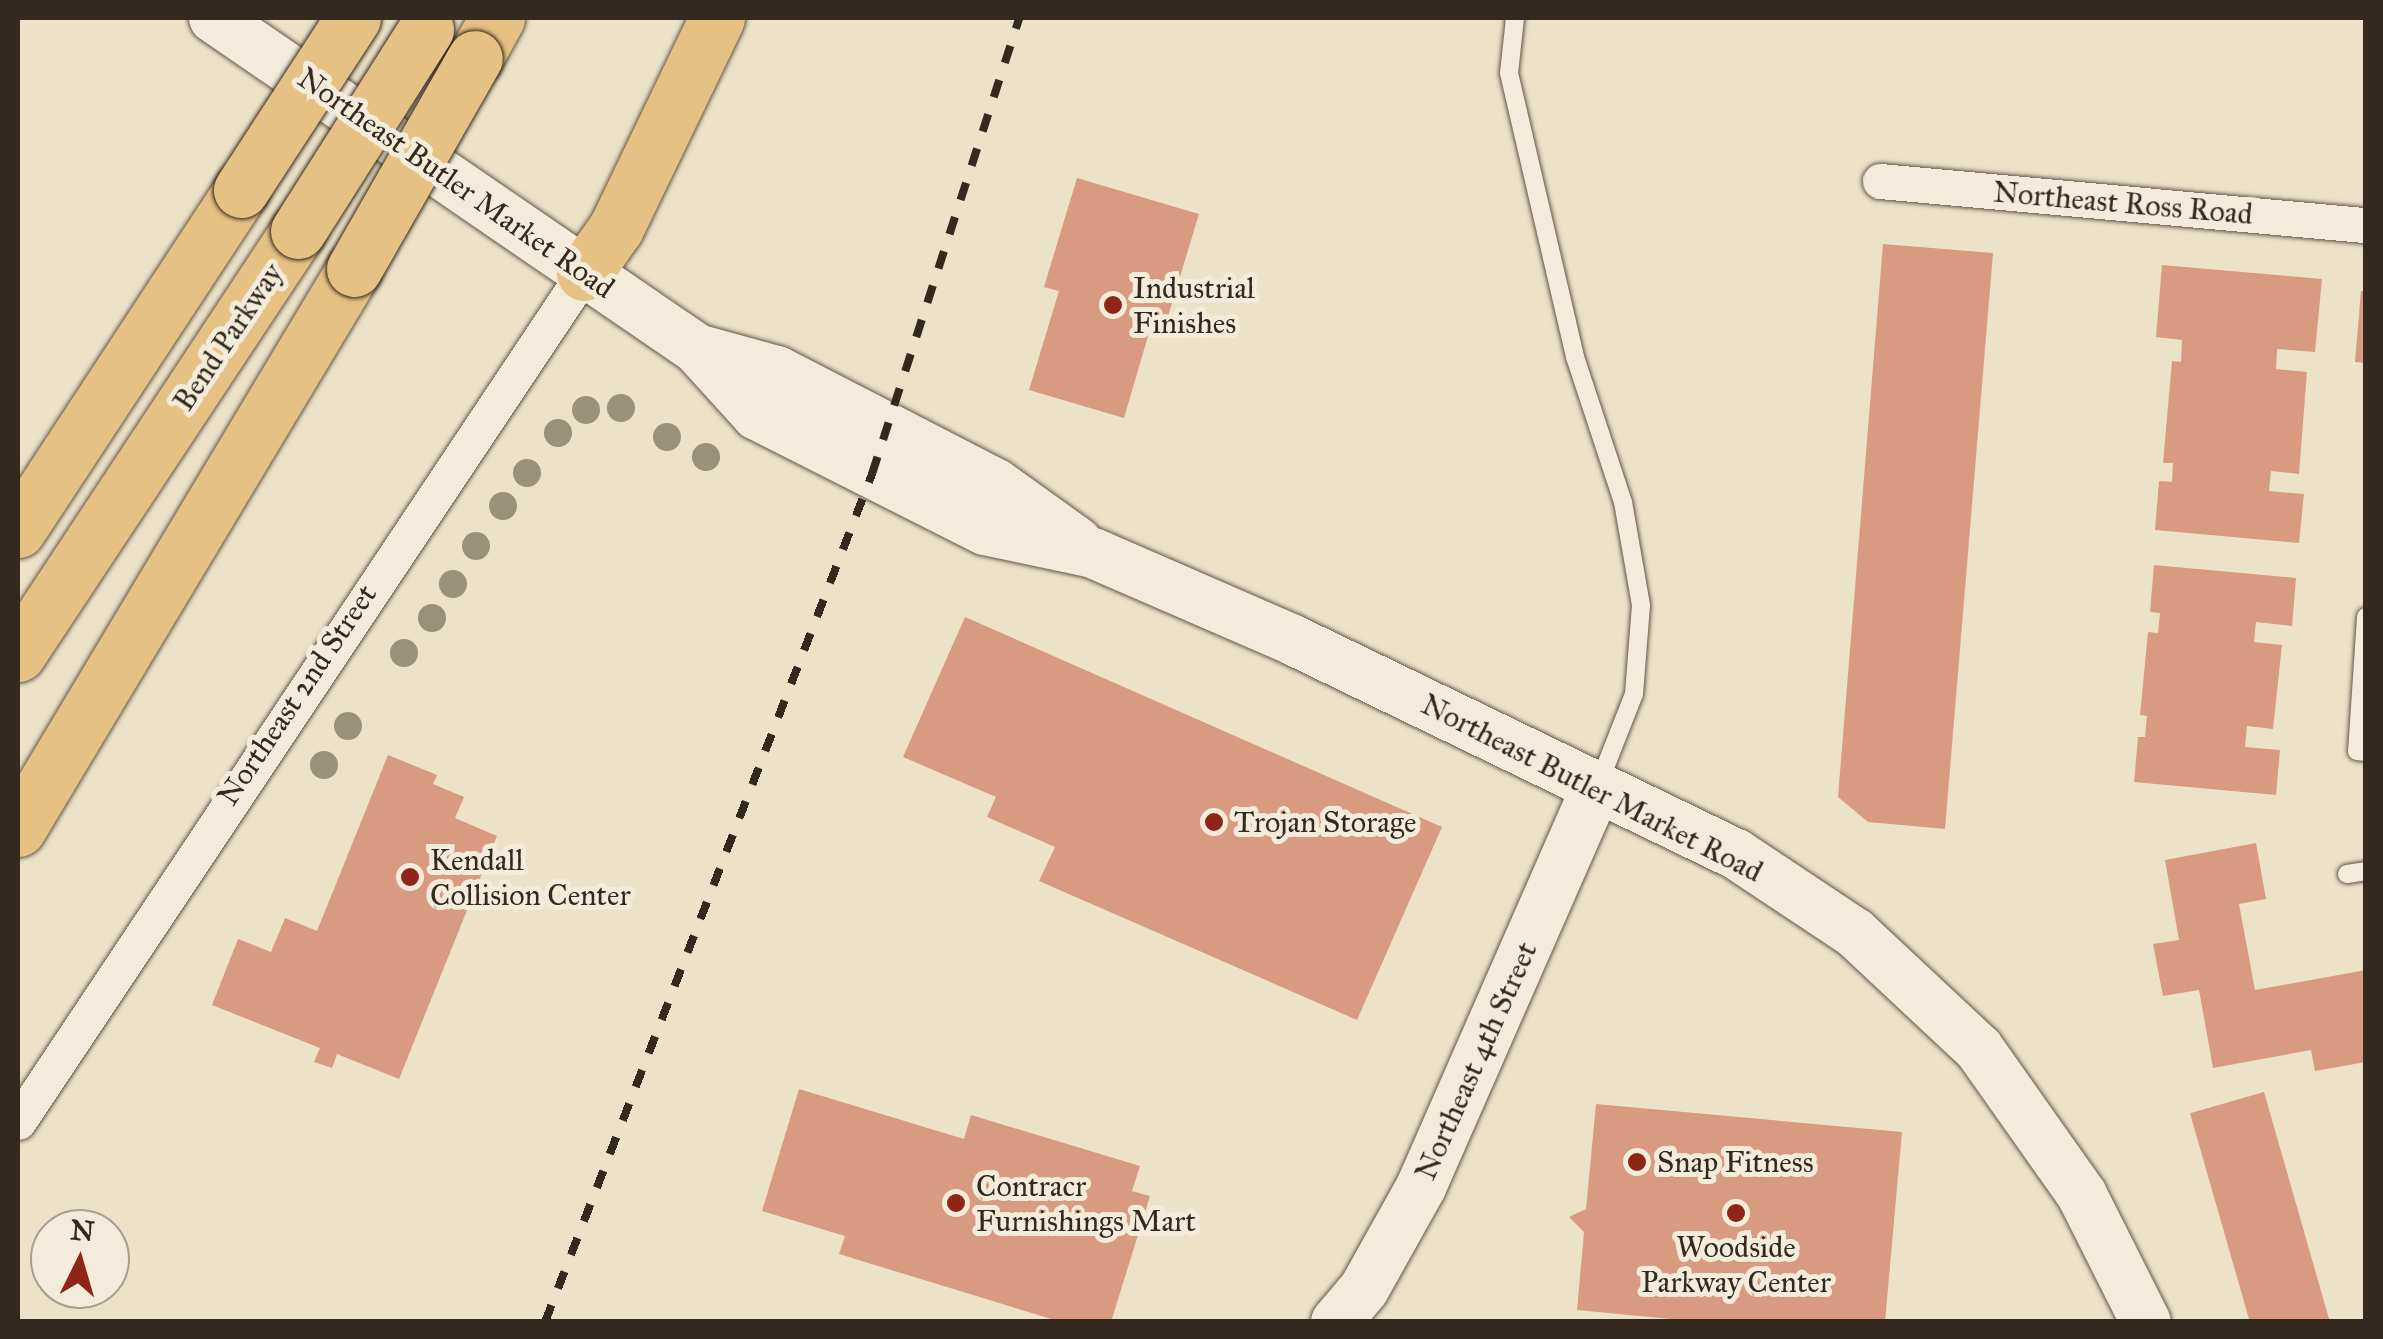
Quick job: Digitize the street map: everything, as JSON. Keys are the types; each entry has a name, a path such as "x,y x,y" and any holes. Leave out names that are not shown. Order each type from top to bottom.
{"highway":[{"path":"18,530 353,18"},
{"path":"584,272 616,228 717,18"},
{"name":"Bend Parkway","path":"18,654 298,231 430,23"},
{"path":"18,829 354,269 486,38"}],"main road":[{"name":"Northeast Butler Market Road","path":"214,18 698,349 776,371 996,484 1093,553 1293,640 1736,854 1855,933 1938,1005 1979,1049 2082,1195 2146,1322"},
{"name":"Northeast 4th Street","path":"1336,1322 1364,1288 1420,1187 1596,788"}],"street":[{"name":"Northeast Ross Road","path":"1880,182 2366,224"},
{"name":"Northeast 2nd Street","path":"18,1122 584,272"}],"lane":[{"path":"1515,18 1510,74 1575,357 1623,502 1641,605 1634,694 1596,788"},
{"path":"2366,616 2357,752 2366,752"}],"building":[{"name":"Industrial Finishes","path":"1077,178 1199,214 1166,323 1153,319 1124,418 1029,390 1059,291 1044,287"},
{"path":"1883,244 1993,253 1945,829 1868,822 1838,797"},
{"path":"2162,265 2322,279 2315,352 2277,349 2276,369 2307,372 2299,474 2271,471 2269,491 2304,494 2299,543 2155,530 2159,481 2172,482 2173,463 2163,463 2172,361 2181,362 2182,340 2156,337"},
{"path":"2361,291 2366,291 2366,363 2355,362"},
{"path":"2154,565 2296,578 2292,626 2256,622 2254,642 2282,645 2273,729 2247,726 2245,747 2280,750 2276,795 2134,782 2138,737 2145,737 2147,716 2140,715 2148,632 2158,633 2160,613 2150,612"},
{"name":"Trojan Storage","path":"965,617 1442,827 1357,1020 1039,881 1055,847 987,817 996,797 903,757"},
{"name":"Kendall Collision Center","path":"388,755 437,775 433,784 464,797 455,818 497,836 399,1079 337,1054 332,1068 314,1062 320,1048 212,1005 238,939 271,952 285,918 317,931"},
{"path":"2256,843 2266,899 2239,904 2255,990 2366,970 2366,1062 2315,1071 2311,1050 2213,1068 2199,990 2163,996 2153,944 2179,940 2165,860"},
{"name":"Contracr Furnishings Mart","path":"799,1089 964,1139 971,1115 1140,1166 1132,1191 1150,1196 1111,1322 1061,1322 839,1254 845,1236 762,1211"},
{"path":"2264,1092 2330,1322 2250,1322 2190,1113"},
{"name":"Woodside Parkway Center","path":"1596,1104 1902,1132 1885,1322 1702,1322 1577,1310 1584,1232 1569,1217 1586,1209"}],"railway":[{"path":"545,1322 872,474 1019,18"}],"place":[{"name":"Industrial Finishes","path":"1113,305"},
{"name":"Trojan Storage","path":"1214,822"},
{"name":"Kendall Collision Center","path":"410,877"},
{"name":"Snap Fitness","path":"1637,1162"},
{"name":"Contracr Furnishings Mart","path":"956,1203"},
{"name":"Woodside Parkway Center","path":"1736,1213"}]}
